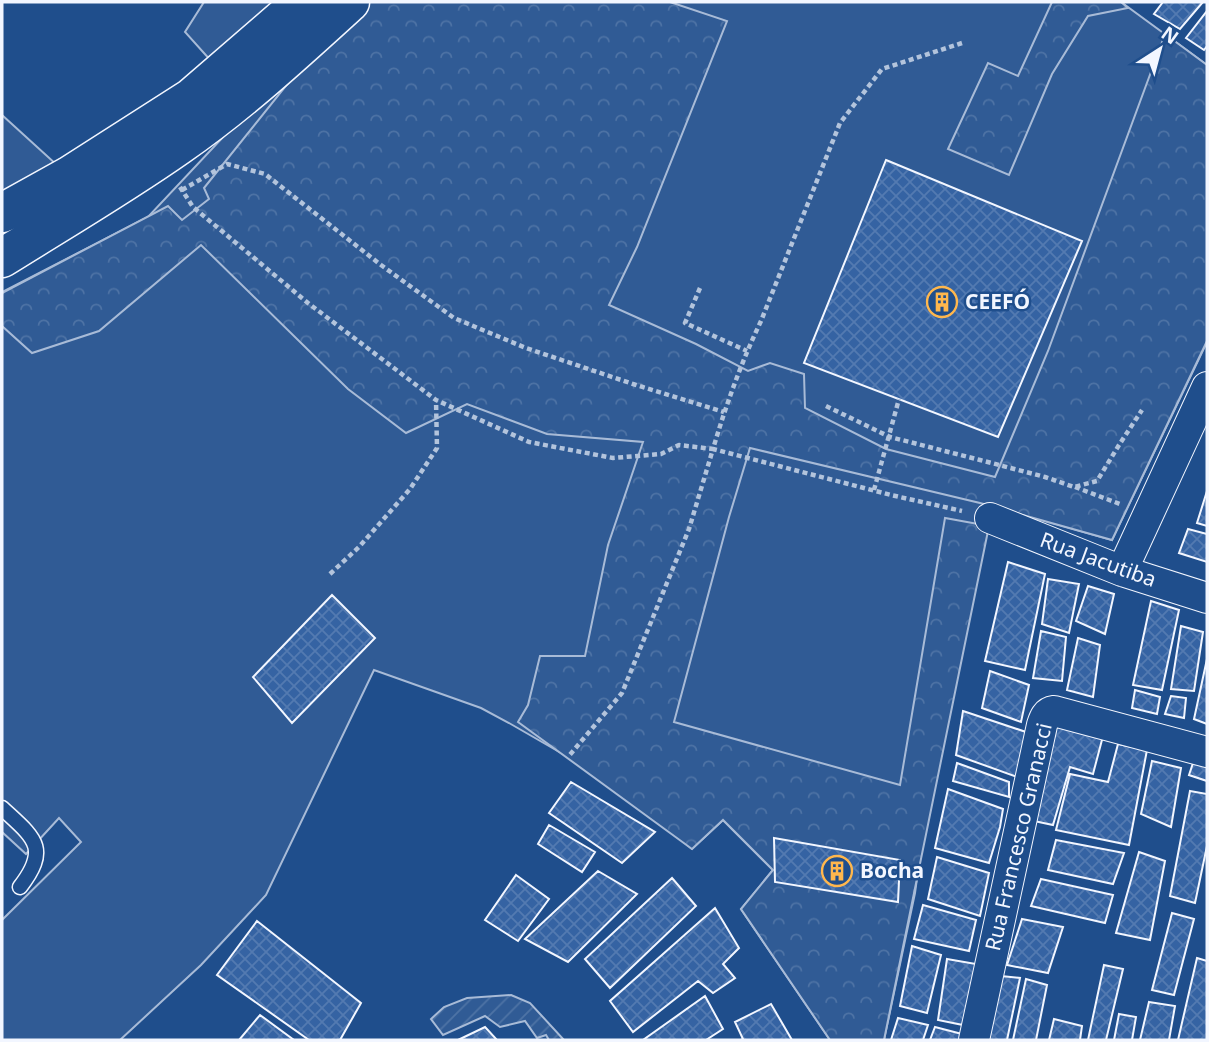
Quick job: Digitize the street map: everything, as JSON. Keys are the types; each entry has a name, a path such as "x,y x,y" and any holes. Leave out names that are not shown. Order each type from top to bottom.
{"street":[{"path":"2,213 69,176 191,98 302,2"},
{"path":"2,258 162,157 268,76 350,2"},
{"path":"1122,571 1207,387"},
{"name":"Rua Jacutiba","path":"990,518 1122,571 1207,597"},
{"name":"Rua Francesco Granacci","path":"974,1040 1045,716 1054,711 1207,752"}],"lane":[{"path":"2,808 33,840 38,855 32,872 20,887"}],"path":[{"path":"568,757 622,693 689,529 724,412 747,351 840,123 882,69 962,43"},
{"path":"162,157 193,207 308,303 436,400 529,442 613,458 661,454 679,445 713,449 990,518"},
{"path":"182,190 227,164 265,174 454,318 526,348 724,412"},
{"path":"699,288 685,323 747,351"},
{"path":"874,490 899,399"},
{"path":"330,574 359,547 410,489 437,448 436,400"},
{"path":"826,406 890,437 993,463 1074,487 1128,507"},
{"path":"1074,487 1097,481 1142,410"}],"shaded area":[{"path":"204,2 302,2 221,72 185,32"},
{"path":"350,2 1121,2 1207,65 1207,342 1112,540 994,506 989,526 974,524 957,586 915,893 884,1040 830,1040 741,909 773,870 723,820 692,849 632,799 509,723 481,708 374,670 266,895 201,965 120,1040 2,1040 2,920 81,842 59,818 26,854 2,832 2,292 148,217"},
{"path":"2,115 69,176 2,213"}],"green space":[{"path":"353,2 670,2 727,21 637,247 609,305 748,371 770,363 804,374 805,408 886,449 995,477 1048,351 1165,34 1207,65 1207,341 1112,540 980,503 750,448 674,722 900,785 945,518 989,526 884,1040 830,1040 741,909 773,870 723,820 692,849 518,722 528,705 540,656 585,656 608,545 643,442 547,434 467,404 406,433 348,389 201,245 99,331 32,353 2,326 2,293 168,206 182,220 209,199 204,188"},
{"path":"1052,2 1121,2 1128,8 1088,16 1052,74 1009,175 948,149 988,63 1018,76"},
{"path":"511,995 530,1003 564,1040 549,1040 546,1035 537,1038 525,1021 500,1027 485,1016 443,1035 431,1019 444,1007 467,998"}],"building":[{"path":"1163,2 1203,2 1180,29 1154,14"},
{"path":"1207,11 1207,46 1204,50 1186,38"},
{"name":"CEEFÓ","path":"886,160 1082,241 998,437 804,363"},
{"path":"1207,491 1207,526 1197,523"},
{"path":"1188,529 1207,534 1207,562 1179,553"},
{"path":"1008,562 1045,574 1025,670 985,661"},
{"path":"1048,579 1079,584 1069,633 1042,624"},
{"path":"1088,586 1114,594 1105,634 1076,621"},
{"path":"332,595 375,638 292,723 253,677"},
{"path":"1151,601 1179,610 1162,690 1133,685"},
{"path":"1181,626 1203,632 1194,691 1171,689"},
{"path":"1041,631 1066,637 1062,681 1033,678"},
{"path":"1078,638 1100,645 1093,697 1067,690"},
{"path":"1207,659 1207,724 1194,719"},
{"path":"990,671 1029,685 1021,722 982,708"},
{"path":"1135,690 1160,697 1157,714 1132,708"},
{"path":"1171,696 1186,698 1184,718 1165,714"},
{"path":"963,711 1026,732 1017,777 956,755"},
{"path":"1057,725 1103,736 1093,774 1070,767 1053,825 1034,821"},
{"path":"1118,744 1147,750 1129,845 1056,830 1070,774 1108,782"},
{"path":"1194,760 1207,764 1207,781 1189,775"},
{"path":"1152,761 1181,768 1171,827 1141,814"},
{"path":"957,763 1009,782 1009,797 953,781"},
{"path":"571,782 655,832 622,863 549,813"},
{"path":"948,789 1003,809 989,863 935,848"},
{"path":"1190,791 1207,794 1207,846 1195,903 1170,896"},
{"path":"549,825 595,852 582,872 538,844"},
{"name":"Bocha","path":"774,838 900,860 898,902 775,882"},
{"path":"1056,840 1124,853 1113,884 1048,870"},
{"path":"1139,852 1165,861 1150,940 1116,933"},
{"path":"937,857 989,873 980,916 928,899"},
{"path":"598,871 637,894 568,962 525,939"},
{"path":"516,875 549,899 518,941 485,920"},
{"path":"672,878 696,906 610,988 585,959"},
{"path":"1041,879 1113,895 1105,923 1031,906"},
{"path":"923,905 976,920 969,951 914,939"},
{"path":"715,908 739,948 723,964 735,978 713,993 698,981 633,1032 610,1001"},
{"path":"1172,913 1194,919 1174,995 1152,990"},
{"path":"1022,919 1063,927 1048,973 1007,965"},
{"path":"257,921 361,1003 340,1040 309,1040 217,975"},
{"path":"912,946 941,955 927,1013 900,1006"},
{"path":"1197,958 1207,961 1207,1040 1178,1040"},
{"path":"947,959 976,964 963,1025 938,1020"},
{"path":"1104,965 1123,969 1106,1040 1088,1040"},
{"path":"1001,976 1020,978 1007,1040 986,1040"},
{"path":"1026,979 1047,985 1036,1040 1013,1040"},
{"path":"705,996 723,1029 706,1040 643,1040"},
{"path":"1149,1002 1175,1006 1169,1040 1140,1040"},
{"path":"771,1004 792,1040 741,1040 743,1039 735,1022"},
{"path":"1119,1014 1136,1017 1132,1040 1114,1040"},
{"path":"260,1015 294,1040 239,1040"},
{"path":"898,1018 928,1025 923,1040 891,1040"},
{"path":"1054,1019 1082,1026 1080,1040 1049,1040"},
{"path":"485,1027 497,1040 458,1040"},
{"path":"935,1027 962,1034 961,1040 930,1040"}],"place":[{"name":"CEEFÓ","path":"942,302"},
{"name":"Bocha","path":"837,871"}]}
